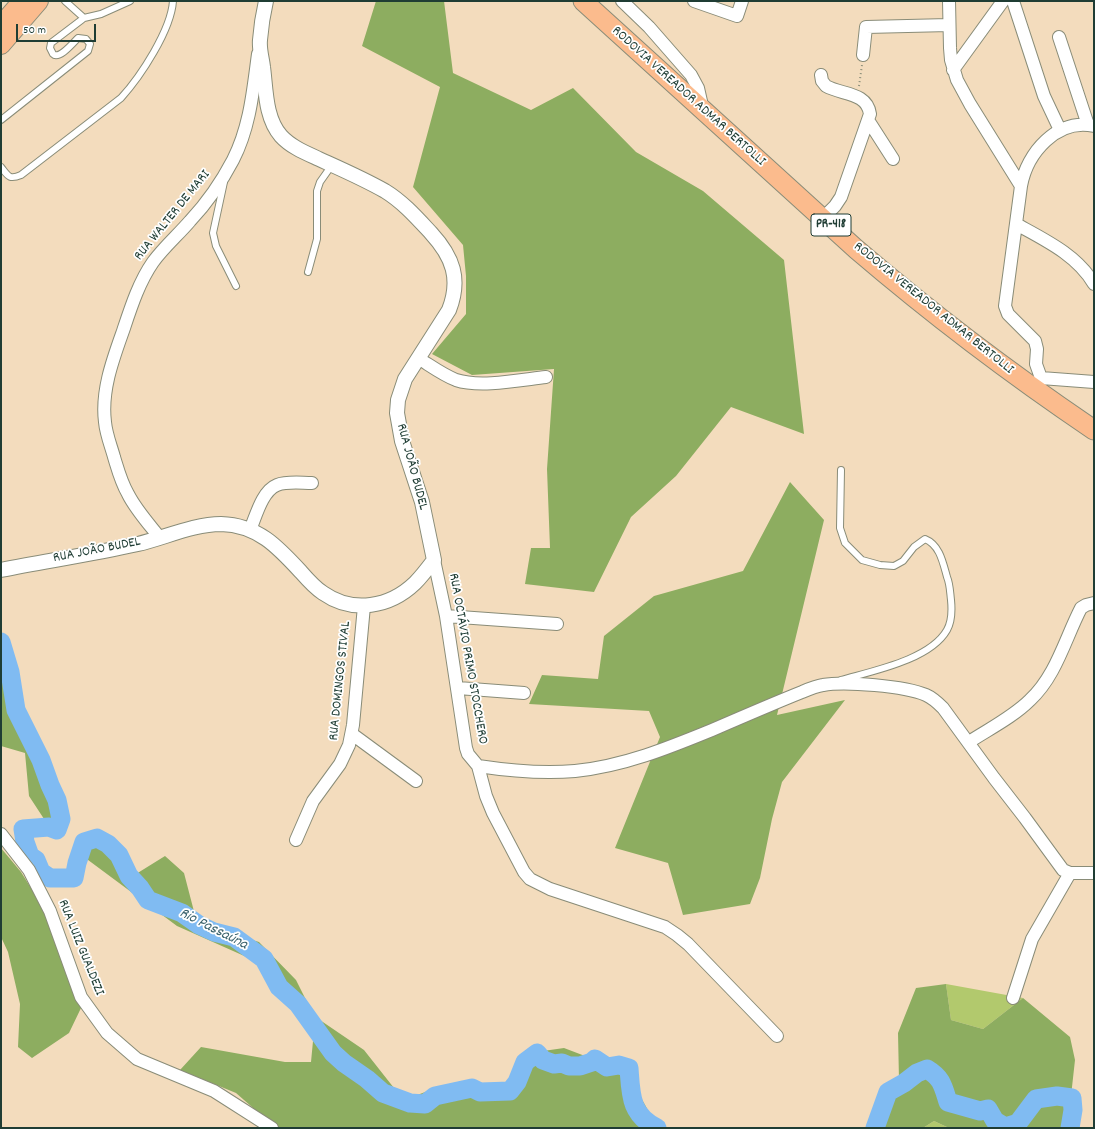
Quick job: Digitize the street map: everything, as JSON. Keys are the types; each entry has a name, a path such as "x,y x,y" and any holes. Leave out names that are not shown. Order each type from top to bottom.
{"highway":[{"name":"RODOVIA VEREADOR ADMAR BERTOLLI","path":"583,1 901,287 962,336 1037,383 1094,430"}],"main road":[{"path":"1,25 22,1"},
{"path":"1,45 39,1"}],"street":[{"name":"RUA JOÃO BUDEL","path":"1,570 120,548 220,524 250,530 264,537 275,545 323,593 337,601 351,605 364,606 376,605 391,600 416,582 434,560 422,502 402,441 398,413 398,400 405,379 449,310 453,300 455,285 453,269 448,255 441,244 414,214 395,197 373,184 301,151 286,142 275,128 268,107 260,41 266,1"},
{"path":"622,1 649,27 691,75 698,88 704,111"},
{"path":"694,1 737,16 742,1"},
{"path":"949,1 950,48 953,70 962,92 1021,186"},
{"path":"953,70 1003,1"},
{"path":"1013,1 1044,96 1060,130"},
{"path":"863,56 866,28 949,25"},
{"path":"1059,37 1091,126 1074,125 1060,130 1044,143 1025,170 1021,186 1005,306 1008,314 1035,341 1037,349 1037,383 1094,382"},
{"name":"RUA WALTER DE MARI","path":"160,538 136,507 122,482 105,422 104,406 106,390 117,348 146,272 162,251 204,204 226,172 240,146 252,103 260,41"},
{"path":"821,75 822,81 826,86 862,99 868,105 870,114 841,197 835,206 823,218"},
{"path":"868,120 893,159"},
{"path":"1016,224 1055,246 1072,258 1088,274 1094,284"},
{"path":"418,358 455,380 465,382 486,383 546,377"},
{"path":"250,530 266,494 271,488 284,484 312,483"},
{"name":"RUA OCTÁVIO PRIMO STOCCHERO","path":"434,560 446,616 466,748 468,754 478,766 486,796 493,813 524,872 530,879 550,889 665,927 688,944 777,1036"},
{"path":"969,742 1020,708 1035,695 1056,663 1081,608 1094,603"},
{"name":"RUA DOMINGOS STIVAL","path":"296,840 313,801 345,756 352,734 364,606"},
{"path":"446,616 557,624"},
{"path":"478,766 522,772 576,771 603,767 638,759 664,750 802,692 823,685 862,684 906,690 925,695 935,700 943,708 1063,870 1070,873 1094,873"},
{"path":"458,688 524,694"},
{"path":"352,734 416,781"},
{"name":"RUA LUIZ GUALDEZI","path":"1,834 29,870 50,912 81,997 107,1033 137,1059 214,1091 272,1128"},
{"path":"1013,998 1032,939 1070,873"}],"lane":[{"path":"65,1 84,18"},
{"path":"1,120 88,51 90,44 86,39 78,38 61,54 56,55 53,54 50,48 51,43 84,18 105,12 130,1"},
{"path":"1,166 8,176 14,178 21,175 121,98 132,86 160,41 172,9 173,1"},
{"path":"308,272 317,240 318,191 320,182 332,165"},
{"path":"226,172 214,233 216,246 236,286"},
{"path":"823,685 889,666 921,653 936,643 947,630 952,614 950,583 939,552 931,542 925,539 914,547 903,562 894,566 880,565 862,560 845,543 840,528 841,470"}],"path":[{"path":"858,97 863,56"}],"green space":[{"path":"376,1 444,1 453,73 531,110 573,88 636,152 703,191 784,260 804,434 731,407 676,476 631,517 594,592 525,584 531,548 550,548 547,469 554,369 472,375 432,354 466,314 466,276 463,245 413,187 440,87 362,46"},
{"path":"790,482 824,520 777,715 845,700 782,782 772,819 760,878 750,904 683,915 668,863 615,848 660,737 649,711 529,704 542,675 598,679 604,636 654,596 743,571"},
{"path":"1,644 20,720 52,780 61,812 46,822 29,796 25,753 1,746"},
{"path":"103,838 136,874 165,856 184,873 197,923 259,942 296,980 314,1016 364,1050 394,1088 412,1097 441,1086 505,1090 529,1053 564,1048 627,1072 650,1114 667,1128 276,1128 236,1093 180,1070 201,1047 285,1062 311,1062 315,1020 297,993 260,963 177,926 80,854"},
{"path":"1,848 21,872 62,938 81,1008 69,1033 32,1058 18,1047 20,1004 8,952 1,937"},
{"path":"946,984 1023,998 983,1029 951,1020"},
{"path":"946,984 951,1020 983,1029 1023,998 1070,1037 1075,1060 1069,1114 1074,1128 949,1128 934,1121 923,1128 877,1128 899,1080 898,1033 916,988"},
{"path":"934,1121 949,1128 923,1128"}],"waterway":[{"name":"Rio Passaúna","path":"1,642 10,672 16,710 41,760 57,800 61,819 57,830 49,827 23,829 25,842 30,856 36,860 41,872 50,878 74,878 84,842 97,838 108,844 119,855 129,876 148,900 182,913 199,925 214,932 234,937 264,959 279,987 298,1004 333,1053 383,1093 410,1103 425,1104 435,1096 472,1088 480,1092 510,1091 517,1082 525,1062 537,1053 543,1060 554,1064 562,1063 569,1066 580,1066 592,1062 595,1059 607,1067 619,1065 629,1068 630,1087 637,1110 648,1123 657,1128"},
{"name":"Rio Passaúna","path":"875,1128 888,1092 904,1083 917,1073 927,1069 939,1079 948,1102 980,1111 988,1109 995,1121 1005,1127 1018,1123 1036,1099 1057,1096 1072,1098 1073,1110 1070,1128"}]}
